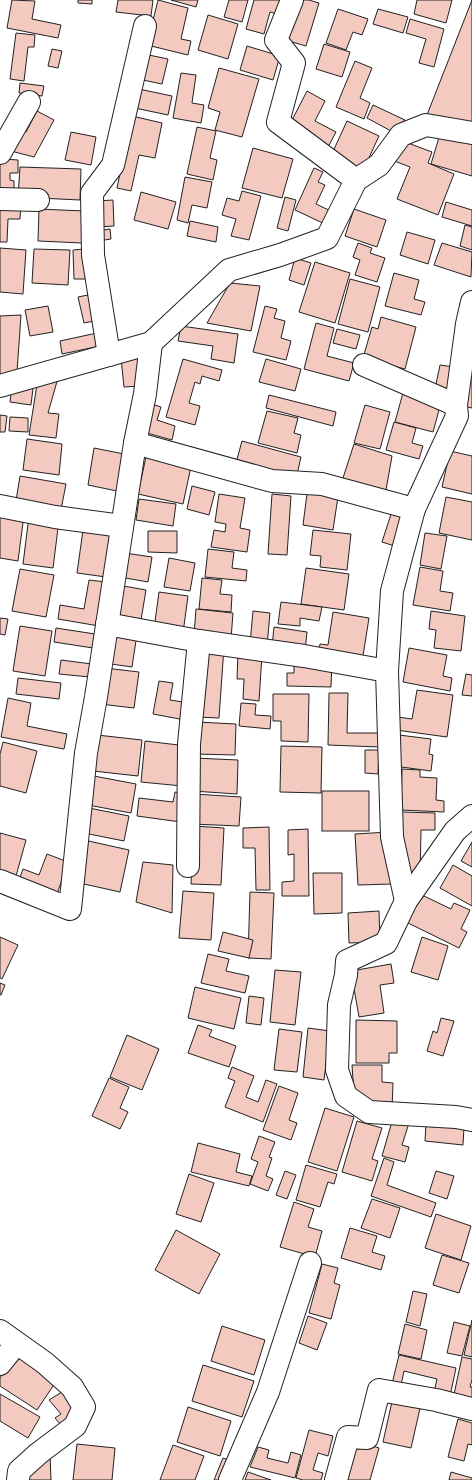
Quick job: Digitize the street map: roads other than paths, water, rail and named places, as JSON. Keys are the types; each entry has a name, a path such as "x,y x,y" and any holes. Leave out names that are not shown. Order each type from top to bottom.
{"street":[{"path":"292,0 276,40 294,63 278,122 356,180"},
{"path":"109,355 93,255 92,193 113,165 145,26"},
{"path":"0,153 29,102"},
{"path":"0,386 151,343 229,270 280,255 327,238 356,180 379,165 401,135 426,125 472,133"},
{"path":"0,199 38,200"},
{"path":"406,901 392,837 387,671 392,591 414,509 462,414 467,324 472,302"},
{"path":"0,881 70,909 86,753 135,443 145,394 151,343"},
{"path":"364,365 462,414"},
{"path":"135,443 272,481 322,484 414,509"},
{"path":"0,506 55,517 122,526"},
{"path":"107,624 199,641 304,656 387,671"},
{"path":"188,866 189,744 199,641"},
{"path":"472,816 455,831 406,901 386,943 347,961 346,975 339,1005 337,1070 346,1096 369,1112 456,1117 472,1120"},
{"path":"230,1480 268,1392 310,1263"},
{"path":"0,1364 8,1337 45,1363 72,1387 84,1407 76,1426 39,1453 19,1471 18,1480"},
{"path":"336,1480 348,1437 367,1438 379,1390 436,1400 472,1409"}]}
